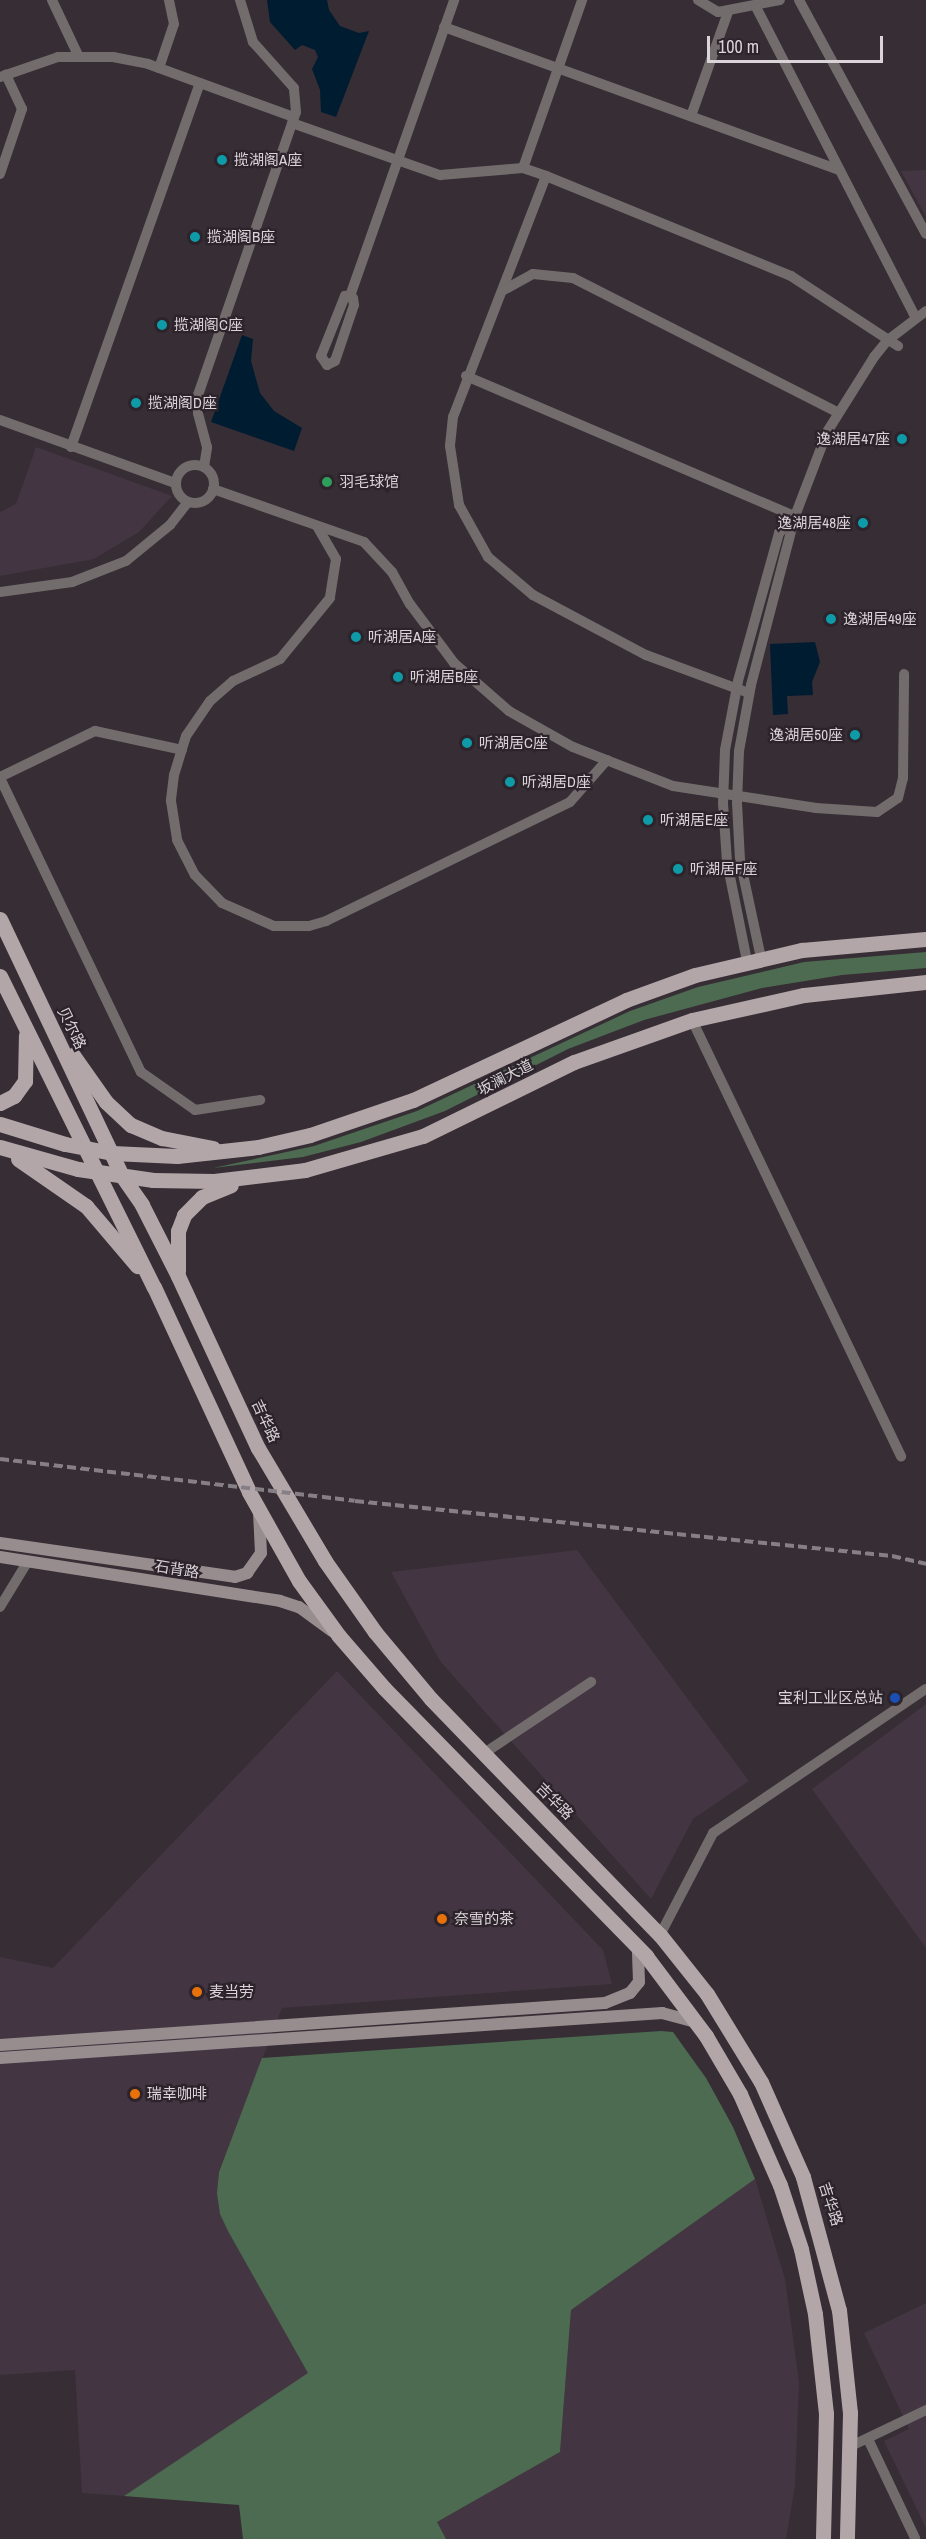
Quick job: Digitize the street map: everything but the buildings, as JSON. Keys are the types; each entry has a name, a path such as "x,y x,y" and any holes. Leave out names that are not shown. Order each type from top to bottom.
{"main road":[{"name":"贝尔路","path":"0,919 112,1153"},
{"name":"坂澜大道","path":"112,1153 177,1156 231,1151 310,1135 384,1110 450,1084 626,1000 754,959 839,945 926,939"},
{"path":"0,976 154,1287 259,1510 299,1581 339,1636 384,1688 638,1947 696,2022 754,2124 801,2249 824,2380 825,2515 822,2539"},
{"name":"坂澜大道","path":"0,1147 98,1172 183,1182 245,1179 315,1168 394,1147 460,1119 574,1062 692,1020 804,995 926,982"},
{"path":"47,1018 106,1102 122,1118 162,1138 231,1151"},
{"path":"0,1103 18,1092 27,1075 25,1026"},
{"path":"0,1124 87,1149 112,1153"},
{"path":"0,1147 86,1206 154,1287"},
{"name":"吉华路","path":"112,1153 122,1176 142,1205 178,1276 258,1448 325,1561 402,1666 483,1754 660,1935 707,1994 744,2052 777,2113 803,2177 839,2310 851,2445 848,2537"},
{"path":"178,1276 177,1240 184,1215 202,1197 245,1179"},
{"path":"813,2539 825,2515"}],"street":[{"path":"52,0 78,55"},
{"path":"159,68 174,24 169,0"},
{"path":"204,467 207,447 198,413 198,395 293,120 294,88 253,42 240,0"},
{"path":"350,296 341,300 321,356 327,365 334,361 354,304 350,296 454,0"},
{"path":"523,168 582,0"},
{"path":"698,0 702,6 728,12 780,0"},
{"path":"799,0 926,234"},
{"path":"756,7 915,317"},
{"path":"691,116 728,12"},
{"path":"444,27 840,170"},
{"path":"0,174 22,109 3,75 40,61 78,55 113,57 159,68 440,175 523,168 546,176 791,276 893,343"},
{"path":"71,447 200,83"},
{"path":"546,176 466,376 453,417 452,476 467,523 488,557 533,595 588,627 656,659 749,693"},
{"path":"499,293 509,284 533,274 573,278 837,412"},
{"path":"754,959 741,860 737,796 739,751 749,693 795,516 817,453 837,412 915,317 926,311"},
{"path":"466,376 795,516"},
{"path":"0,420 176,483"},
{"path":"185,467 204,467 213,476 213,489 201,502 188,501 179,495 176,483 185,467"},
{"path":"213,489 364,542 392,572 431,634 480,688 540,730 607,760 674,786 816,808 877,812 898,798 903,778 904,674"},
{"path":"0,592 72,582 126,561 164,531 188,501"},
{"path":"754,959 727,862 723,794 725,750 736,688 779,533 795,516"},
{"path":"317,526 336,560 330,598 280,659 233,681 210,701 192,724 182,750 172,788 172,814 188,864 207,890 233,910 256,921 291,928 326,921 570,802 607,760"},
{"path":"182,750 95,731 0,778 141,1072 195,1110 260,1100"},
{"path":"692,1020 901,1457"},
{"name":"石背路","path":"0,1543 235,1577 247,1573 261,1553 259,1510"},
{"name":"石背路","path":"0,1557 280,1601 299,1607 339,1636"},
{"path":"0,1607 28,1561"},
{"path":"483,1754 591,1682"},
{"path":"660,1935 713,1833 926,1689"},
{"path":"0,2045 605,2003 630,1993 639,1982 638,1947"},
{"path":"0,2058 662,2013 696,2022"},
{"path":"851,2445 926,2410"},
{"path":"868,2439 915,2538"}],"shaded area":[{"path":"926,170 926,217 901,171"},
{"path":"36,447 172,496 139,532 94,559 0,576 0,512 16,504"},
{"path":"577,1550 749,1781 693,1819 651,1899 440,1661 391,1572"},
{"path":"337,1671 603,1950 612,1984 282,2008 219,2172 217,2193 229,2233 309,2373 124,2496 82,2493 75,2370 0,2375 0,1957 53,1968"},
{"path":"926,1704 926,1948 812,1789"},
{"path":"755,2179 785,2279 799,2382 795,2486 786,2539 446,2539 437,2522 560,2452 571,2310"},
{"path":"926,2303 926,2528 884,2441 909,2429 864,2333"}],"green space":[{"path":"926,952 926,968 842,975 762,988 644,1020 568,1049 445,1111 361,1142 303,1157 213,1168 314,1146 417,1111 630,1011 698,987 804,962"},
{"path":"673,2032 706,2078 733,2127 755,2179 571,2310 560,2452 437,2522 446,2539 243,2539 239,2505 124,2496 308,2373 220,2214 217,2193 219,2172 262,2058"}],"water":[{"path":"267,0 327,0 329,10 340,26 359,33 369,31 336,117 321,112 320,90 312,69 318,57 315,50 302,45 295,50 270,22"},
{"path":"242,335 253,339 251,361 260,393 274,411 302,428 294,451 211,422"},
{"path":"815,642 820,662 812,682 813,695 787,696 788,714 773,715 770,644"}],"railway":[{"path":"0,1459 355,1501 892,1556 926,1564"}],"place":[{"name":"揽湖阁A座","path":"222,160"},
{"name":"揽湖阁B座","path":"195,237"},
{"name":"揽湖阁C座","path":"162,325"},
{"name":"揽湖阁D座","path":"136,403"},
{"name":"逸湖居47座","path":"902,439"},
{"name":"羽毛球馆","path":"327,482"},
{"name":"逸湖居48座","path":"863,523"},
{"name":"逸湖居49座","path":"831,619"},
{"name":"听湖居A座","path":"356,637"},
{"name":"听湖居B座","path":"398,677"},
{"name":"逸湖居50座","path":"855,735"},
{"name":"听湖居C座","path":"467,743"},
{"name":"听湖居D座","path":"510,782"},
{"name":"听湖居E座","path":"648,820"},
{"name":"听湖居F座","path":"678,869"},
{"name":"宝利工业区总站","path":"895,1698"},
{"name":"奈雪的茶","path":"442,1919"},
{"name":"麦当劳","path":"197,1992"},
{"name":"瑞幸咖啡","path":"135,2094"}]}
